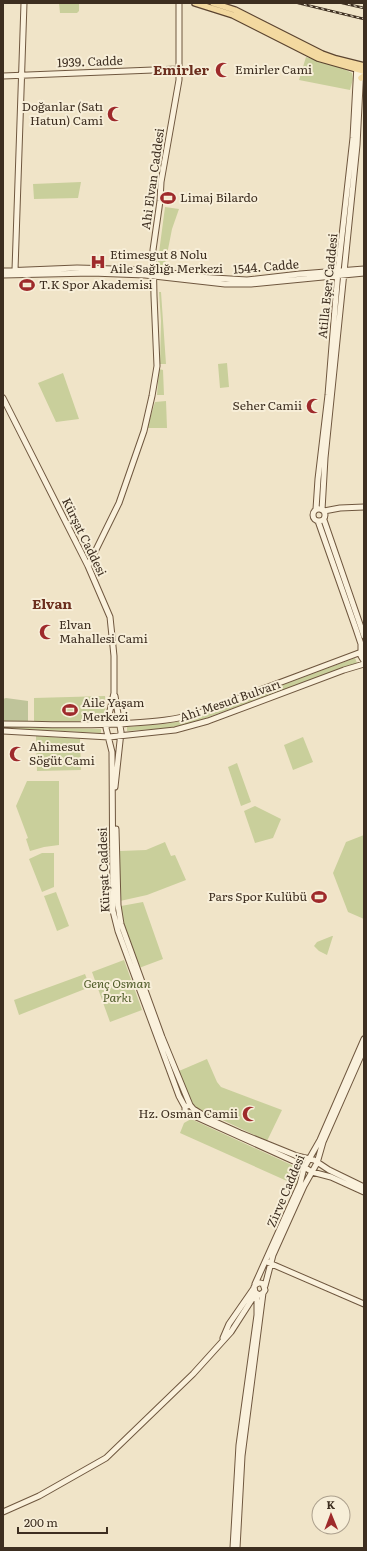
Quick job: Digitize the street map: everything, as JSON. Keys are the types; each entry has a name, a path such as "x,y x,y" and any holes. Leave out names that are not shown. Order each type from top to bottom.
{"main road":[{"path":"15,270 24,3"},
{"name":"Ahi Elvan Caddesi","path":"88,566 112,519 144,431 157,366 153,250 160,201 161,182 179,80 179,3"},
{"path":"196,3 233,15 318,58 361,70"},
{"path":"213,3 235,10 322,54 361,70"},
{"name":"1939. Cadde","path":"3,76 178,69"},
{"name":"Atilla Eşer Caddesi","path":"323,515 315,520 313,512 316,509 361,70"},
{"name":"Atilla Eşer Caddesi","path":"361,70 357,145 341,273 334,384 325,458 323,515 361,644 362,652"},
{"name":"1544. Cadde","path":"3,271 77,268 153,273 196,278 247,280 341,273 364,273"},
{"name":"1544. Cadde","path":"341,273 364,269"},
{"name":"1544. Cadde","path":"3,275 153,273"},
{"name":"Kürşat Caddesi","path":"3,398 88,566 112,624 114,693 120,724 115,793 120,918 187,1106"},
{"path":"316,509 323,515 340,508 364,507"},
{"name":"Atilla Eşer Caddesi","path":"323,515 364,636"},
{"path":"362,652 364,661"},
{"name":"Ahi Mesud Bulvarı","path":"3,724 107,725 162,721 192,715 362,652"},
{"name":"Ahi Mesud Bulvarı","path":"3,731 109,737 169,731 196,725 364,664"},
{"name":"Kürşat Caddesi","path":"114,693 107,725 112,752 114,911 118,931 179,1096 187,1106"},
{"name":"Zirve Caddesi","path":"237,1548 242,1456 257,1291 300,1184 304,1168 320,1140 364,1039"},
{"name":"Zirve Caddesi","path":"257,1291 265,1290 268,1262 317,1162 323,1142 364,1049"},
{"path":"364,1187 329,1170 317,1162 297,1156 240,1133 211,1120 187,1106 186,1112 192,1115 298,1163 312,1172 331,1178 364,1192"},
{"path":"192,1115 196,1112 195,1110"},
{"path":"268,1262 364,1304"},
{"path":"3,1512 39,1496 106,1458 193,1374 231,1332 257,1291 260,1283 265,1286"},
{"name":"Zirve Caddesi","path":"233,1548 239,1445 257,1314 257,1291"}],"green space":[{"path":"59,3 79,3 79,11 77,13 60,13"},
{"path":"306,57 342,68 352,73 353,79 350,90 299,80"},
{"path":"154,149 163,150 159,173 157,172"},
{"path":"81,182 78,198 34,199 33,184"},
{"path":"165,207 179,209 172,229 164,270 157,268"},
{"path":"159,292 161,292 166,364 160,364 161,321"},
{"path":"227,363 229,387 220,388 218,364"},
{"path":"159,369 163,370 164,395 157,395"},
{"path":"63,373 79,419 56,422 38,383"},
{"path":"166,401 167,428 147,428 155,402"},
{"path":"355,658 357,663 200,720 170,728 127,731 127,727 188,720"},
{"name":"Aile Yaşam Merkezi","path":"105,696 106,704 104,714 96,721 34,722 34,698"},
{"path":"6,698 28,701 28,721 3,721 3,699"},
{"path":"3,728 101,729 101,733"},
{"path":"36,736 80,739 81,770 37,771"},
{"path":"303,737 313,762 293,770 284,745"},
{"path":"237,763 251,802 241,806 228,767"},
{"path":"27,781 59,781 59,845 30,851 26,839 28,838 16,806"},
{"path":"255,806 281,819 273,838 255,843 244,811"},
{"path":"364,835 364,919 348,912 333,873 346,842"},
{"path":"165,842 171,856 175,855 186,880 147,895 120,901 120,851 146,850"},
{"path":"42,853 54,853 54,887 42,892 29,859"},
{"path":"56,892 69,926 57,931 44,896"},
{"path":"143,902 163,959 139,968 124,924 121,906"},
{"path":"332,936 327,955 319,951 314,946 317,942"},
{"name":"Genç Osman Parkı","path":"124,960 142,1010 110,1022 92,972"},
{"path":"85,974 90,987 19,1015 14,1000"},
{"path":"207,1059 217,1082 221,1087 282,1110 267,1141 197,1108 187,1098 179,1071"},
{"path":"191,1119 296,1167 300,1177 296,1185 180,1133 184,1123"}],"railway":[{"path":"298,3 364,19"},
{"path":"342,3 364,8"}],"place":[{"name":"Emirler Cami","path":"223,70"},
{"name":"Doğanlar (Satı Hatun) Cami","path":"115,114"},
{"name":"Limaj Bilardo","path":"168,198"},
{"name":"Etimesgut 8 Nolu Aile Sağlığı Merkezi","path":"98,262"},
{"name":"T.K Spor Akademisi","path":"27,285"},
{"name":"Seher Camii","path":"314,406"},
{"name":"Elvan Mahallesi Cami","path":"47,632"},
{"name":"Aile Yaşam Merkezi","path":"70,710"},
{"name":"Ahimesut Sögüt Cami","path":"17,754"},
{"name":"Pars Spor Kulübü","path":"319,897"},
{"name":"Hz. Osman Camii","path":"250,1114"}],"district":[{"name":"Emirler","path":"181,70"},
{"name":"Elvan","path":"52,604"}]}
